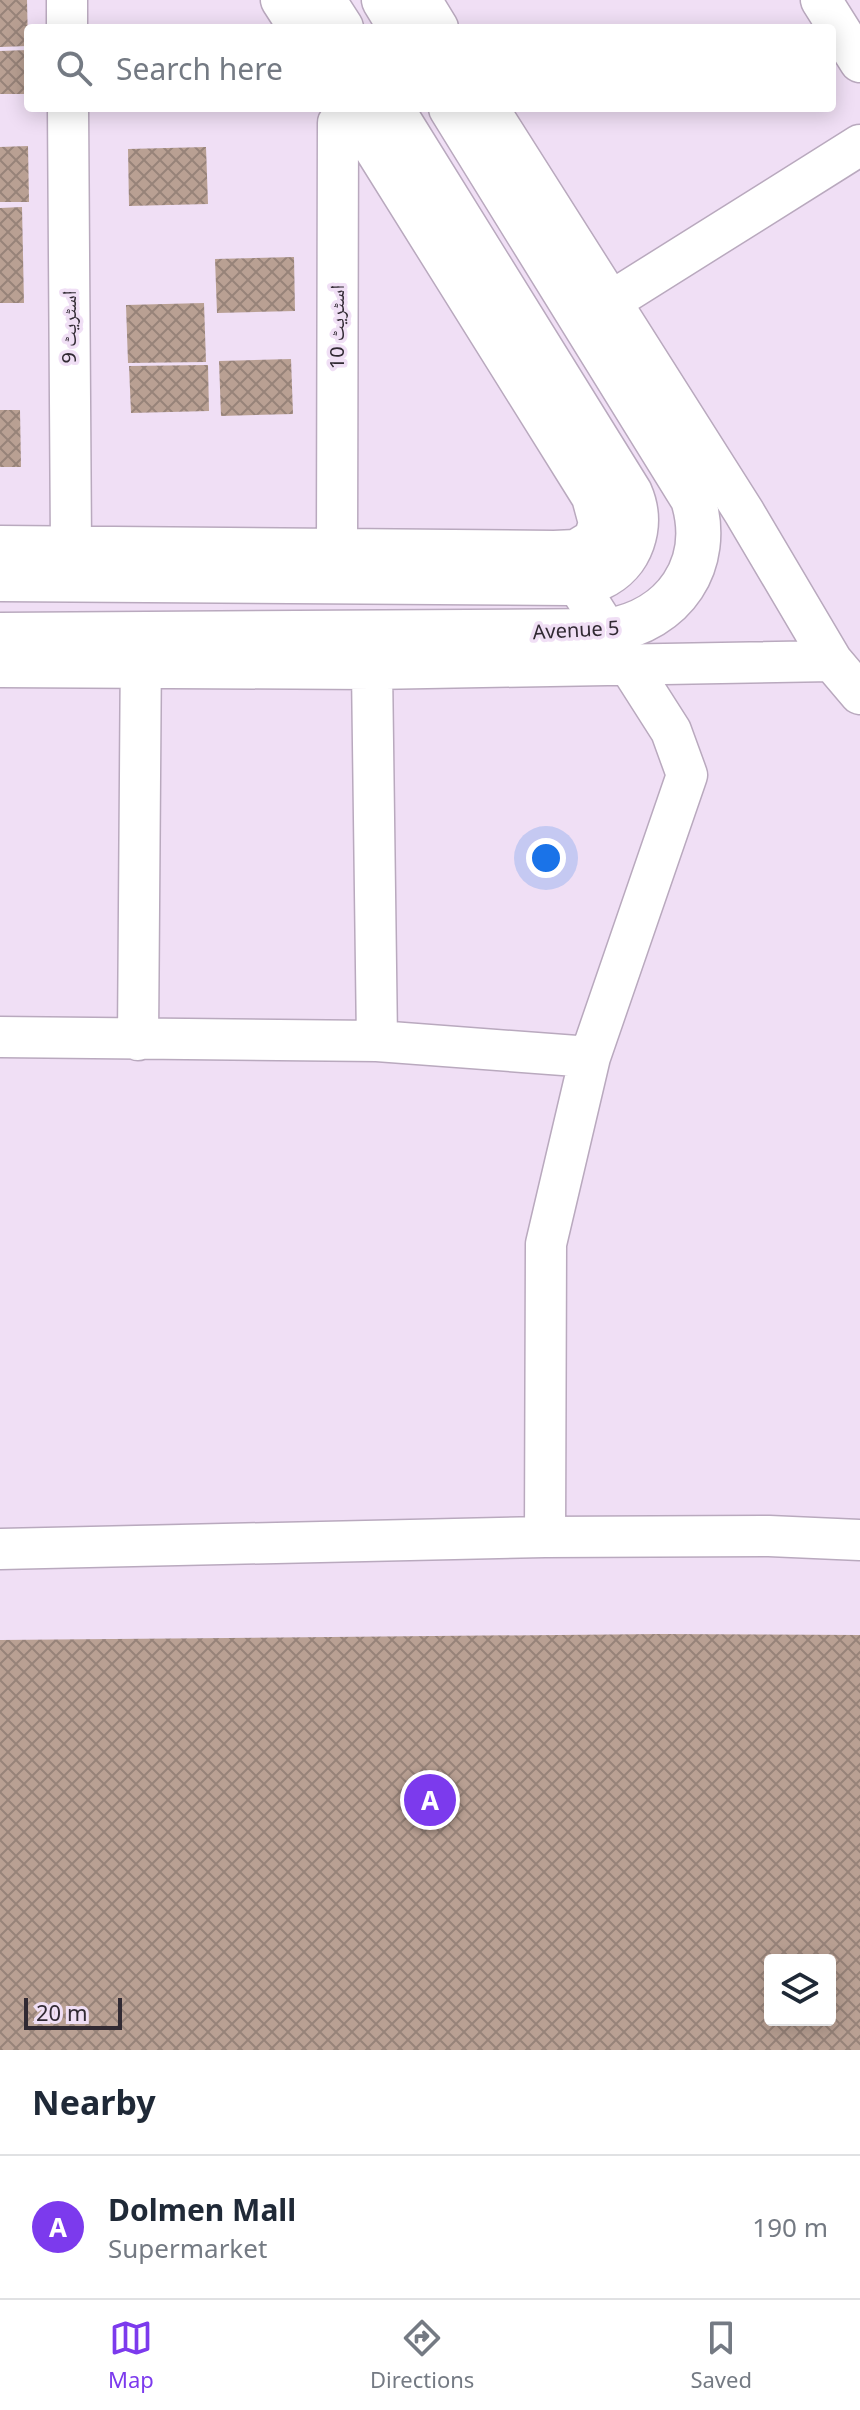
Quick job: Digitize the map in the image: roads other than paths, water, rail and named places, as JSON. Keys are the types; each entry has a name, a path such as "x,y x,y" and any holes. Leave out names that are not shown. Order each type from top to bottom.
{"main road":[{"path":"323,0 338,24"},
{"path":"384,0 399,24"},
{"path":"0,579 576,582 596,580 624,557 634,535 635,505 366,112"},
{"name":"Avenue 5","path":"0,635 140,652 620,649 625,629 653,617 670,603 685,582 695,557 700,475 454,112"}],"street":[{"path":"67,0 67,24"},
{"path":"281,0 296,24"},
{"path":"421,0 436,24"},
{"path":"821,0 860,62"},
{"name":"اسٹریٹ 9","path":"68,112 71,547"},
{"name":"اسٹریٹ 10","path":"337,548 338,123 358,112"},
{"path":"0,546 576,550 594,539 599,523 592,497 366,112"},
{"path":"491,112 610,302 700,475 832,661 860,694"},
{"path":"610,302 860,145"},
{"path":"545,1537 546,1244 590,1057 687,775 671,731 576,582"},
{"path":"0,667 140,652 372,669 620,649 832,661"},
{"path":"138,1040 140,652"},
{"path":"372,669 377,1041"},
{"path":"0,1037 377,1041 590,1057"},
{"path":"0,1549 545,1537 769,1536 860,1540"}],"place":[{"name":"Dolmen Mall","path":"430,1800"}]}
